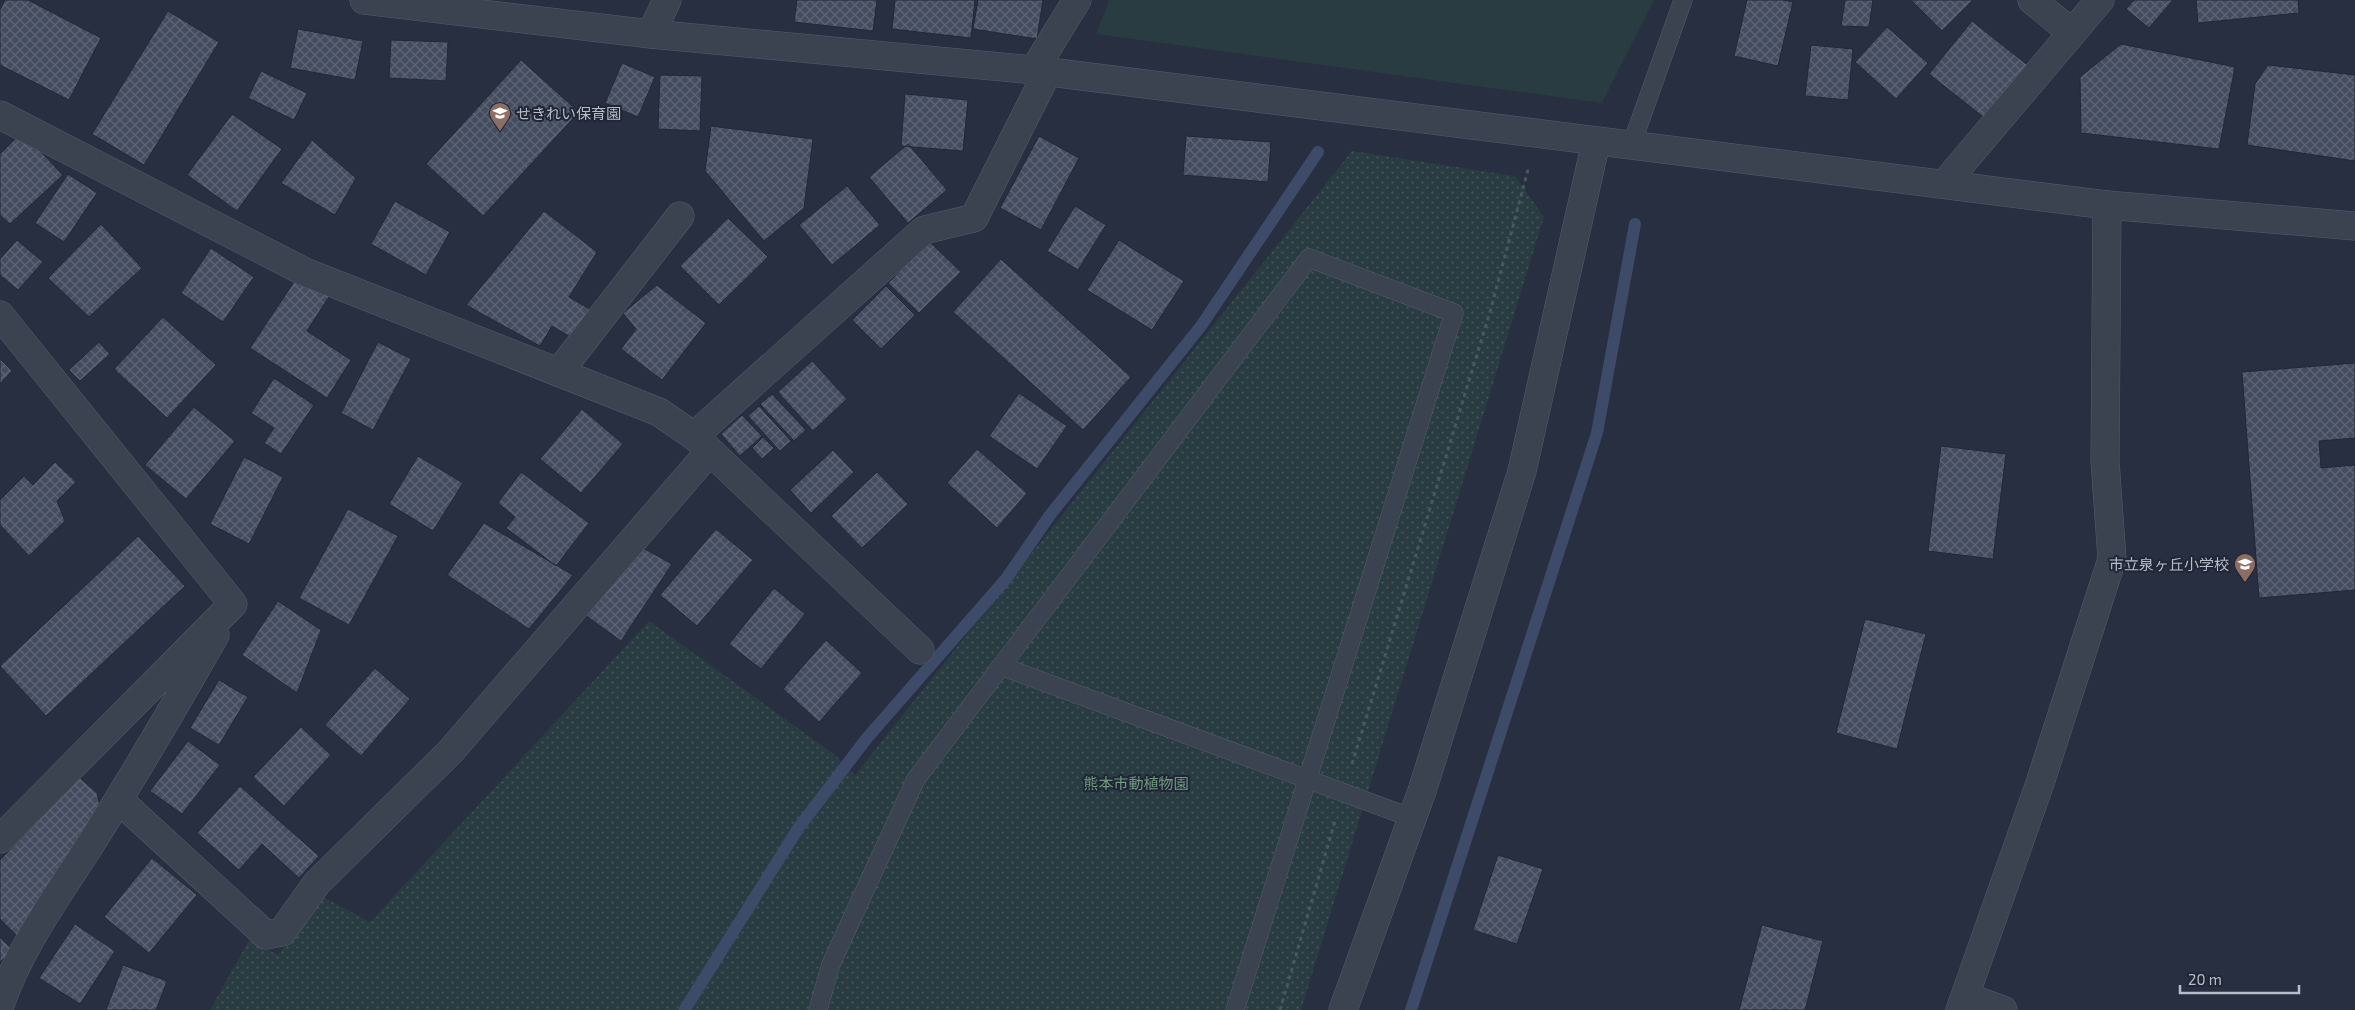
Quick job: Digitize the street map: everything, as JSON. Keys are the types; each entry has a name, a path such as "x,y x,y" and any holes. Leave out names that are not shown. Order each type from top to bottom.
{"street":[{"path":"364,0 651,34 1041,70 2107,206 2355,226"},
{"path":"651,34 667,0"},
{"path":"119,800 266,935 282,932 317,883 450,752 702,444 924,230 974,218 1041,70 1077,0"},
{"path":"2032,0 2072,33"},
{"path":"1945,184 2100,0"},
{"path":"0,115 304,272 659,412 702,444 920,650"},
{"path":"1343,1010 1412,818 1522,470 1596,142"},
{"path":"2003,1010 1963,1003 2040,783 2112,559 2105,461 2107,206"},
{"path":"559,372 680,216"},
{"path":"0,315 233,604"},
{"path":"0,1005 6,987 31,939 119,800 233,604"},
{"path":"3,828 233,604"}],"lane":[{"path":"1631,146 1683,0"},
{"path":"818,1010 832,964 916,780 1310,258 1454,313 1236,1010"},
{"path":"1001,666 1307,781 1412,818"}],"path":[{"path":"1280,1010 1343,794 1490,312 1524,189 1536,134"}],"green space":[{"path":"1109,0 1654,0 1602,103 1096,34"},
{"name":"熊本市動植物園","path":"1352,151 1515,176 1544,217 1301,1010 210,1010 249,940 278,955 323,897 370,922 649,621 835,755 855,775"}],"building":[{"path":"5,0 28,0 101,38 69,100 0,65 0,10"},
{"path":"797,0 877,0 873,31 794,22"},
{"path":"895,0 975,0 971,38 892,29"},
{"path":"978,0 1043,0 1037,39 973,29"},
{"path":"1747,0 1783,0 1793,2 1778,66 1734,56"},
{"path":"1845,0 1873,0 1869,27 1841,26"},
{"path":"1911,0 1973,0 1942,31"},
{"path":"2134,0 2173,0 2149,28 2126,9"},
{"path":"2196,0 2298,0 2299,13 2198,23"},
{"path":"168,11 219,42 144,165 92,134"},
{"path":"1972,21 2030,67 1987,120 1929,74"},
{"path":"1887,27 1928,63 1896,99 1855,62"},
{"path":"298,29 363,41 355,80 290,68"},
{"path":"391,40 448,42 446,81 389,78"},
{"path":"2121,44 2235,67 2219,149 2081,133 2080,77"},
{"path":"1811,45 1853,49 1848,100 1805,96"},
{"path":"521,60 579,112 483,216 426,164"},
{"path":"622,63 655,77 638,117 605,103"},
{"path":"2268,65 2355,75 2355,161 2247,145 2255,84"},
{"path":"261,71 307,93 294,120 248,98"},
{"path":"660,75 702,76 700,131 658,129"},
{"path":"905,94 968,100 963,151 901,146"},
{"path":"232,114 282,149 237,211 187,175"},
{"path":"711,126 813,139 804,208 764,241 705,171"},
{"path":"22,132 63,175 10,224 0,215 0,154"},
{"path":"1039,136 1079,158 1041,230 1000,208"},
{"path":"1186,136 1271,142 1268,182 1183,175"},
{"path":"312,140 356,178 335,215 281,183"},
{"path":"908,144 947,190 908,223 869,177"},
{"path":"68,174 97,193 64,242 35,223"},
{"path":"847,186 880,225 832,265 799,225"},
{"path":"395,201 450,232 426,275 371,244"},
{"path":"1075,206 1106,225 1078,270 1047,251"},
{"path":"544,211 597,252 569,297 593,311 574,339 552,326 540,346 466,305"},
{"path":"728,218 768,257 719,305 680,266"},
{"path":"101,224 142,268 89,317 48,278"},
{"path":"17,240 43,262 18,290 0,275 0,259"},
{"path":"1119,240 1184,281 1152,330 1087,290"},
{"path":"929,241 961,272 919,313 888,283"},
{"path":"211,248 254,277 223,322 181,293"},
{"path":"1001,259 1131,377 1083,430 953,312"},
{"path":"294,282 332,292 307,331 351,360 327,398 250,348"},
{"path":"657,285 706,323 662,380 621,349 636,329 623,313"},
{"path":"886,286 915,315 881,349 852,320"},
{"path":"163,317 216,365 167,418 114,369"},
{"path":"99,342 110,354 80,381 69,370"},
{"path":"378,342 411,359 373,430 341,413"},
{"path":"0,359 12,371 0,384"},
{"path":"812,361 847,399 813,431 778,392"},
{"path":"2355,363 2355,438 2319,441 2321,468 2355,465 2355,590 2259,598 2242,372"},
{"path":"274,378 314,405 281,454 264,443 274,428 251,413"},
{"path":"1019,393 1067,426 1037,469 989,436"},
{"path":"772,394 806,430 794,441 760,404"},
{"path":"759,406 791,441 780,451 748,416"},
{"path":"194,407 235,441 186,499 145,465"},
{"path":"582,409 623,444 581,493 540,459"},
{"path":"742,415 762,436 740,456 721,434"},
{"path":"763,437 774,448 762,459 752,448"},
{"path":"1941,446 2006,454 1993,559 1928,551"},
{"path":"977,449 1027,493 997,528 947,483"},
{"path":"833,450 854,472 811,513 790,490"},
{"path":"418,456 463,483 433,531 389,504"},
{"path":"244,457 283,477 249,544 210,524"},
{"path":"55,462 76,482 57,501 65,521 29,556 0,525 0,500 24,476 33,485"},
{"path":"521,472 589,523 556,566 506,528 515,517 498,503"},
{"path":"877,472 908,504 862,548 831,516"},
{"path":"348,509 398,536 349,625 299,598"},
{"path":"484,523 573,575 529,629 447,575"},
{"path":"716,529 753,560 697,626 660,595"},
{"path":"138,536 185,586 46,716 0,666"},
{"path":"643,548 672,564 621,641 585,615"},
{"path":"774,588 805,614 761,669 729,644"},
{"path":"278,601 321,630 297,693 242,655"},
{"path":"1865,619 1926,634 1897,749 1836,733"},
{"path":"826,640 862,673 819,722 783,689"},
{"path":"375,668 410,699 361,756 325,725"},
{"path":"219,680 248,697 219,745 190,728"},
{"path":"301,727 331,755 284,806 253,777"},
{"path":"188,741 220,765 182,814 150,791"},
{"path":"80,778 97,793 101,812 22,941 0,919 0,860"},
{"path":"240,786 319,856 299,878 262,844 239,870 197,833"},
{"path":"1498,855 1543,869 1517,944 1473,930"},
{"path":"152,858 197,895 149,953 104,917"},
{"path":"75,924 115,951 80,1004 39,978"},
{"path":"1762,925 1823,941 1805,1010 1739,1010"},
{"path":"0,937 13,950 0,962"},
{"path":"123,965 167,981 156,1010 106,1010"}],"waterway":[{"path":"685,1009 799,827 867,738 1006,579 1050,515 1201,326 1318,152"},
{"path":"1411,1010 1597,433 1635,224"}],"place":[{"name":"せきれい保育園","path":"500,132"},
{"name":"市立泉ヶ丘小学校","path":"2245,583"}]}
